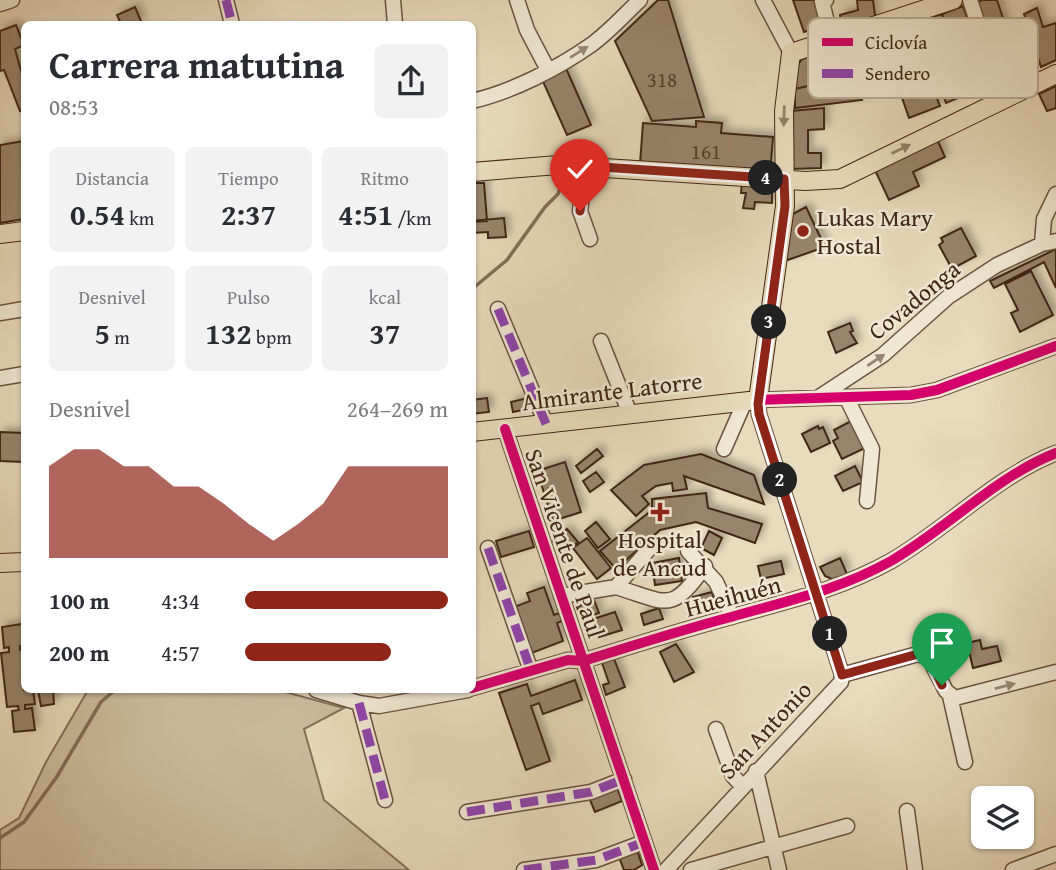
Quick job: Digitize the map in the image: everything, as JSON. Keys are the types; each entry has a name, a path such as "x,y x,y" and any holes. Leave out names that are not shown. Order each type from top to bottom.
{"main road":[{"path":"901,18 953,0"},
{"path":"752,400 784,188 784,111 791,53 808,48"},
{"path":"1038,83 1056,74"},
{"path":"476,172 558,165 586,166 784,188 840,179 1007,98"},
{"path":"0,234 21,230"},
{"name":"Almirante Latorre","path":"476,432 752,400"},
{"path":"0,563 21,562"}],"street":[{"path":"0,4 12,0"},
{"path":"226,0 231,21"},
{"path":"393,0 396,21"},
{"path":"517,0 527,30 548,70"},
{"path":"476,100 489,97 548,70 593,43 640,0"},
{"path":"763,0 791,53"},
{"path":"825,18 821,2 826,0"},
{"path":"970,0 976,18"},
{"path":"586,166 580,211 590,239"},
{"name":"Covadonga","path":"818,397 883,355 948,297 997,265 1049,242 1047,207 1056,194"},
{"path":"498,309 545,424"},
{"path":"0,313 21,310"},
{"path":"601,341 630,414"},
{"path":"752,400 911,395 937,390 1056,346"},
{"path":"0,378 21,374"},
{"path":"846,397 872,449 867,501"},
{"path":"724,449 752,400"},
{"path":"752,400 759,414 842,675"},
{"name":"San Vicente de Paul","path":"505,429 653,870"},
{"name":"Hueihuén","path":"476,687 568,660 583,661 732,616 818,595 890,561 939,530 1018,471 1056,453"},
{"path":"488,548 531,671"},
{"path":"616,587 650,548"},
{"path":"688,551 705,566 732,616"},
{"path":"561,596 616,587 664,601 684,596 705,566"},
{"name":"San Antonio","path":"666,870 841,682 842,675 918,654 929,658 950,696 965,762"},
{"path":"950,696 961,697 1056,672"},
{"name":"Hueihuén","path":"325,693 359,704 406,703 452,693"},
{"path":"359,704 384,800"},
{"path":"716,729 733,776 743,786"},
{"path":"757,771 779,870"},
{"path":"467,813 591,792 624,779"},
{"path":"906,811 915,870"},
{"path":"691,870 847,826"},
{"path":"524,870 596,860 644,842"},
{"path":"1013,870 1056,854"}],"shaded area":[{"path":"86,693 289,693 344,708 304,729 324,800 409,870 0,870 0,830 19,818 46,762"}],"building":[{"path":"658,0 668,0 704,117 652,121 615,41"},
{"path":"793,0 817,0 823,18 808,18 808,31 804,32"},
{"path":"857,0 873,0 875,18 840,18 840,15 858,10"},
{"path":"997,0 1003,18 982,18 977,2"},
{"path":"963,6 967,18 943,18 942,14"},
{"path":"135,7 141,21 120,21 117,15"},
{"path":"1037,8 1043,27 1056,23 1056,60 1041,67 1038,58 1038,18 1025,18 1024,14"},
{"path":"16,25 21,38 21,46 15,49 21,70 20,111 4,70 0,71 0,31"},
{"path":"808,57 808,86 795,89 796,67 802,59"},
{"path":"565,66 591,125 567,135 541,77"},
{"path":"808,86 808,98 862,100 795,108 795,89"},
{"path":"1056,86 1056,108 1047,111 1039,94"},
{"path":"902,98 937,98 940,106 909,118"},
{"path":"944,98 958,98 946,103"},
{"path":"824,108 824,129 808,130 808,153 821,153 821,168 790,169 791,111"},
{"path":"696,121 722,123 721,133 773,137 770,174 640,164 643,123 696,127"},
{"path":"937,139 945,157 913,172 919,186 889,200 874,168"},
{"path":"21,142 21,220 0,223 0,145"},
{"path":"742,182 749,182 748,186 772,187 772,203 755,202 754,209 743,208 746,193 741,193"},
{"path":"476,183 484,183 487,221 476,222"},
{"name":"Lukas Mary Hostal","path":"806,207 825,247 785,261 791,215"},
{"path":"504,218 506,237 488,238 488,232 476,233 476,221"},
{"path":"961,228 976,256 952,269 939,245 943,242 941,238"},
{"path":"1056,249 1056,288 1044,262 994,288 990,281"},
{"path":"1031,271 1053,315 1020,332 1011,313 1018,310 1005,284"},
{"path":"850,323 853,331 850,332 857,343 836,353 828,332"},
{"path":"487,398 489,412 476,414 476,399"},
{"path":"524,399 527,409 513,412 511,402"},
{"path":"853,420 867,447 842,459 833,441 838,438 834,430"},
{"path":"818,426 819,429 823,427 830,443 811,452 802,434"},
{"path":"0,432 21,433 21,462 0,461"},
{"path":"597,449 603,456 581,473 576,466"},
{"path":"701,454 754,475 764,504 684,476 687,489 673,491 672,483 656,486 642,496 649,504 636,516 611,490 644,465"},
{"path":"565,462 581,512 553,521 537,471"},
{"path":"855,466 863,482 843,491 835,476"},
{"path":"596,472 604,482 590,492 583,481"},
{"path":"706,493 708,508 762,524 755,543 696,522 660,530 616,569 600,551 652,510 652,499"},
{"path":"596,522 610,539 598,548 585,531"},
{"path":"567,529 578,542 567,552 560,543 557,545 553,541"},
{"path":"529,531 534,547 501,557 496,541"},
{"path":"709,531 722,538 714,555 701,548"},
{"path":"587,538 611,568 597,579 573,548"},
{"path":"679,558 682,581 655,585 652,563"},
{"path":"840,558 847,574 834,580 825,576 820,567"},
{"path":"781,561 784,574 761,579 758,566"},
{"path":"544,587 554,615 559,613 562,621 557,623 563,641 529,654 512,608 530,601 527,593"},
{"path":"712,592 715,603 696,609 693,597"},
{"path":"594,600 599,613 582,619 577,607"},
{"path":"659,608 663,619 644,625 641,614"},
{"path":"615,612 622,630 599,637 593,619"},
{"path":"21,624 21,693 33,693 35,704 25,705 25,709 32,708 35,730 14,732 12,711 19,710 18,706 7,707 1,653 9,652 9,647 4,648 2,627"},
{"path":"980,640 982,649 997,646 1001,661 973,668 967,643"},
{"path":"676,644 694,672 674,682 660,652"},
{"path":"614,659 625,687 606,695 603,685 609,683 602,663"},
{"path":"575,680 582,700 543,714 539,703 531,706 550,761 526,770 499,693 527,684 531,696"},
{"path":"39,693 53,693 54,704 41,706"},
{"path":"616,785 622,801 595,812 588,795"},
{"path":"637,850 642,865 634,870 624,870 619,857"}],"waterway":[{"path":"476,286 507,260 545,207 558,194 564,177"},
{"path":"0,838 24,822 56,778 101,702 112,693"}],"marked path":[{"path":"226,0 231,21"},
{"path":"498,309 546,424"},
{"path":"488,548 531,671"},
{"path":"359,703 385,800"},
{"path":"467,812 591,792 624,779"},
{"path":"524,870 596,860 644,842"}],"cycle path":[{"path":"842,675 759,414 758,400 911,395 937,390 1056,346"},
{"path":"505,429 654,870"},
{"path":"476,687 568,660 583,661 852,580 912,548 1012,475 1056,453"}],"place":[{"name":"Lukas Mary Hostal","path":"803,231"},
{"name":"Hospital de Ancud","path":"660,512"}],"route":[{"path":"580,211 586,166 784,179 785,206 758,404 759,414 842,675 918,654 929,658 942,685"}]}
